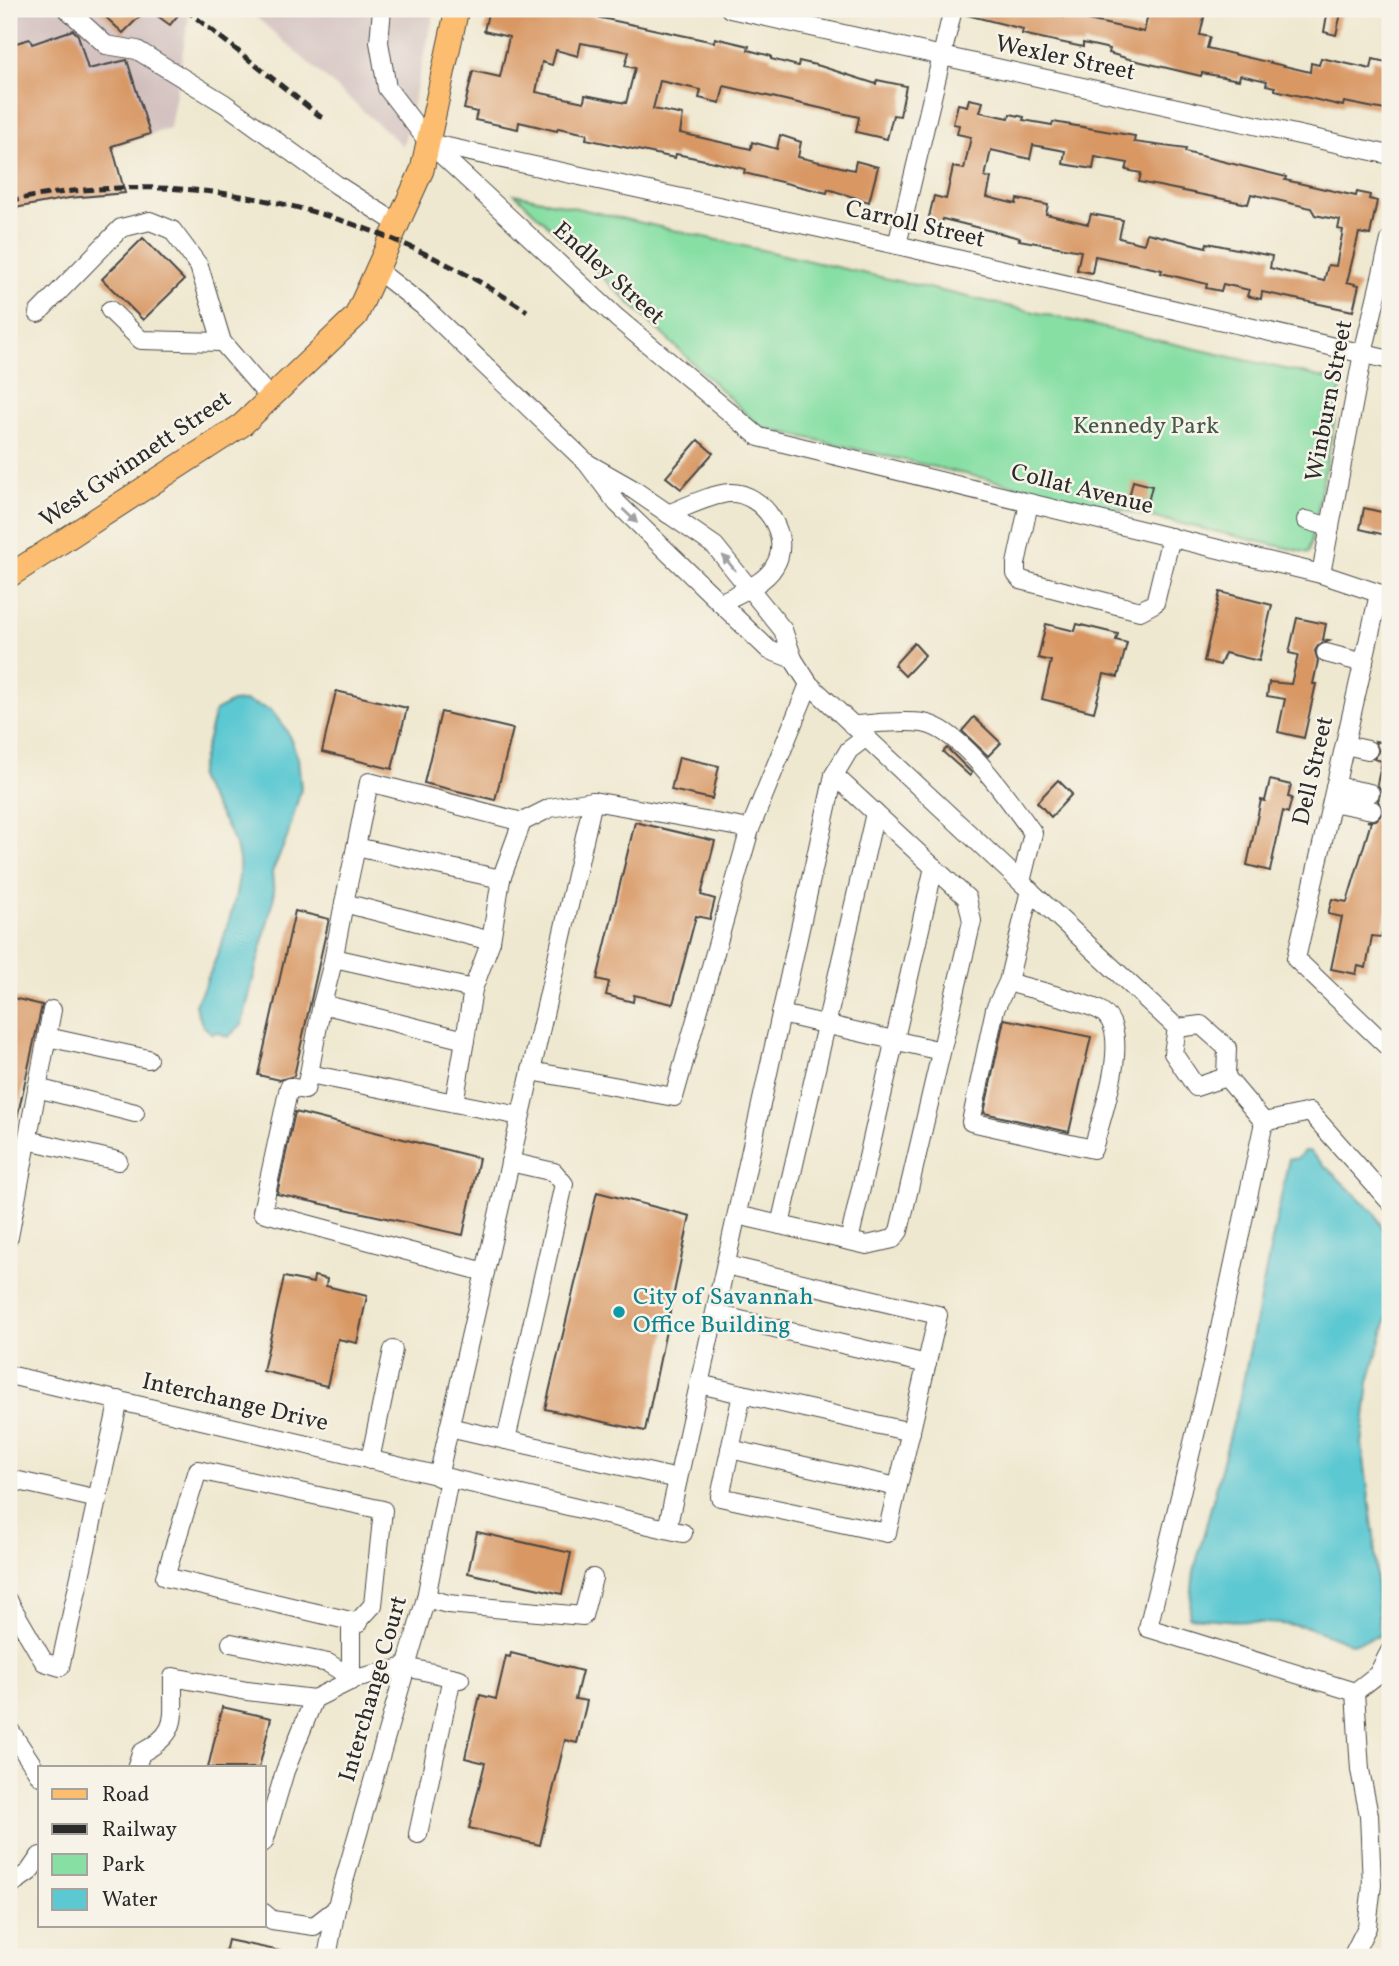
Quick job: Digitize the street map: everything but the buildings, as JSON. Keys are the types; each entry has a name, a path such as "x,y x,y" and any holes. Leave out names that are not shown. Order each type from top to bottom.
{"main road":[{"name":"West Gwinnett Street","path":"9,576 242,425 355,316 422,170 457,9"}],"street":[{"path":"67,9 106,45 137,50 225,104 337,185 398,224"},
{"name":"Wexler Street","path":"730,9 1390,155"},
{"path":"897,246 944,57 953,9"},
{"name":"Endley Street","path":"376,12 387,88 429,143 617,318 759,437"},
{"name":"Carroll Street","path":"429,143 897,246 1390,360"},
{"path":"38,313 121,229 150,221 172,230 199,266 222,342 270,398"},
{"name":"Winburn Street","path":"1321,574 1363,353 1390,240"},
{"path":"377,270 423,306 587,463 617,503 769,650 793,659"},
{"path":"110,310 141,340 222,342"},
{"name":"Collat Avenue","path":"759,437 1321,574 1385,596"},
{"path":"587,463 715,546 783,630 793,659 809,684 1177,1028"},
{"path":"668,514 728,493 748,495 767,509 780,541 775,567 749,587 720,603"},
{"path":"1029,503 1016,565 1016,574 1021,580 1140,611 1155,603 1171,537"},
{"path":"1306,520 1330,527"},
{"name":"Dell Street","path":"1385,596 1364,663 1296,959 1390,1049"},
{"path":"1326,653 1364,663"},
{"path":"531,1071 674,1097 750,829 809,684"},
{"path":"852,725 925,723 954,740 981,764 1033,833 1008,982 995,1009 971,1122 1093,1149 1118,1046 1114,1025 1101,1012 1008,982"},
{"path":"449,1427 678,1479 834,775 849,750 865,738"},
{"path":"1345,745 1368,750"},
{"path":"737,1215 867,1245 893,1239 899,1231 972,921 967,898 834,775"},
{"path":"485,1272 262,1212 289,1087 305,1090 309,1074 369,782 522,822 550,808 593,801 750,829"},
{"path":"1334,794 1371,801"},
{"name":"Interchange Court","path":"327,1957 337,1909 426,1598 449,1427 593,801"},
{"path":"780,1225 875,813"},
{"path":"454,1103 473,989 491,941 501,879 522,822"},
{"path":"356,847 501,879"},
{"path":"849,1241 934,867"},
{"path":"344,903 491,941"},
{"path":"333,961 334,958 473,989"},
{"path":"322,1004 465,1040"},
{"path":"9,1237 21,1146 37,1088 52,1010"},
{"path":"781,1014 941,1051"},
{"path":"1177,1028 1202,1025 1227,1048 1226,1077 1264,1122"},
{"path":"1177,1028 1173,1053 1196,1087 1226,1077"},
{"path":"47,1037 148,1059"},
{"path":"309,1074 520,1116"},
{"path":"37,1088 135,1113"},
{"path":"1264,1122 1310,1112 1390,1202"},
{"path":"1264,1122 1213,1361 1148,1629 1355,1692"},
{"path":"21,1146 118,1161"},
{"path":"506,1440 564,1184 554,1172 510,1162"},
{"path":"726,1265 939,1315 887,1533 720,1497 742,1394"},
{"path":"715,1314 927,1364"},
{"path":"370,1460 393,1350"},
{"name":"Interchange Drive","path":"9,1375 675,1531 678,1479"},
{"path":"699,1384 911,1432"},
{"path":"9,1602 44,1662 60,1667 119,1400"},
{"path":"730,1449 897,1488"},
{"path":"352,1679 351,1629 359,1623 373,1605 383,1510 198,1470 165,1577 359,1623"},
{"path":"9,1484 10,1479 97,1499"},
{"path":"426,1598 448,1604 583,1616 593,1578"},
{"path":"231,1643 328,1663 352,1679"},
{"path":"1355,1692 1378,1674 1390,1651"},
{"path":"137,1766 141,1754 159,1743 171,1730 173,1677 247,1691 314,1699 352,1679 406,1667 456,1678 418,1834"},
{"path":"1353,1957 1367,1927 1372,1885 1369,1815 1360,1770 1355,1692"},
{"path":"266,1835 285,1771 314,1699"},
{"path":"12,1740 38,1773"},
{"path":"9,1884 29,1872 38,1859"},
{"path":"267,1917 314,1926 337,1909"}],"shaded area":[{"path":"9,9 183,9 189,15 170,128 113,147 120,190 9,207"},
{"path":"247,9 435,9 403,146"}],"green space":[{"name":"Kennedy Park","path":"515,194 1342,382 1309,553 760,427"}],"water":[{"path":"245,701 271,710 287,731 298,758 301,789 287,838 272,872 274,896 242,1024 228,1037 216,1032 213,1034 203,1026 195,1005 226,931 237,888 238,854 231,835 198,777 215,711 232,702"},
{"path":"1304,1151 1309,1151 1375,1213 1390,1244 1390,1308 1369,1382 1362,1444 1374,1535 1379,1636 1352,1644 1305,1626 1189,1617 1194,1571 1240,1397 1289,1158 1297,1159"}],"railway":[{"path":"185,9 326,121"},
{"path":"9,201 78,191 146,188 213,192 278,203 343,221 406,245 468,275 527,311"}],"place":[{"name":"City of Savannah Office Building","path":"619,1312"}]}
